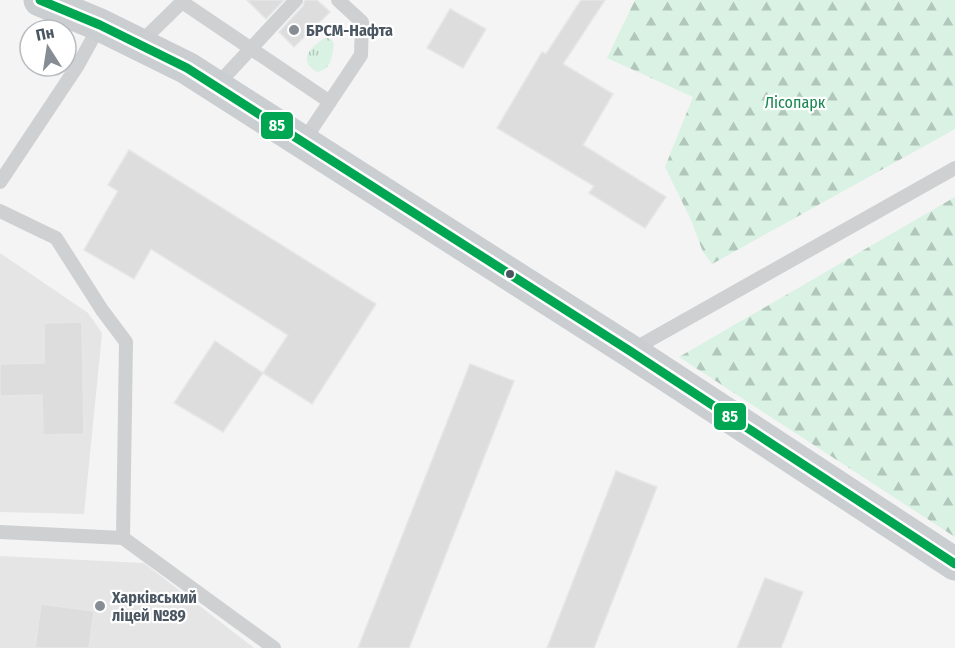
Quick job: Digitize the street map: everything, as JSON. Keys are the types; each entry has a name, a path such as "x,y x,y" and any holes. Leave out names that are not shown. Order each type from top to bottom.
{"main road":[{"path":"40,0 100,24 187,68 630,351 955,564"}],"lane":[{"path":"215,86 296,0"},
{"path":"303,142 361,55 362,22 338,0"},
{"path":"139,44 183,1 250,50 330,102"},
{"path":"0,182 78,65 100,24"},
{"path":"630,351 955,168"},
{"path":"0,211 56,238 102,310 126,342 123,538"},
{"path":"0,532 123,538 274,648"}],"shaded area":[{"path":"0,253 88,313 102,333 84,514 0,512"},
{"name":"Харківський ліцей №89","path":"0,556 144,563 254,648 0,648"}],"green space":[{"name":"Лісопарк","path":"635,0 955,0 955,129 712,264 703,252 691,220 665,167 693,97 607,58"},
{"path":"327,36 334,43 332,58 326,68 317,72 307,62 308,53"},
{"path":"955,197 955,537 679,357"}],"building":[{"path":"247,0 284,0 266,19"},
{"path":"305,0 317,0 330,12 294,47 279,32 303,6"},
{"path":"581,0 605,0 563,64 613,94 583,145 666,197 645,228 589,193 594,186 497,128 542,52 546,54"},
{"path":"450,9 486,29 463,68 427,48"},
{"path":"129,150 376,304 312,404 263,373 288,335 151,249 134,279 84,250 118,191 108,185"},
{"path":"82,322 84,434 43,435 42,395 0,396 0,364 44,363 44,323"},
{"path":"215,341 263,373 223,432 174,403"},
{"path":"470,364 514,381 409,648 358,648"},
{"path":"616,471 657,487 594,648 547,648"},
{"path":"765,578 803,592 781,648 737,648"},
{"path":"41,604 94,611 89,648 35,648"}],"transit line":[{"name":"85","path":"40,0 100,25 187,68 630,351 955,564"}],"place":[{"name":"БРСМ-Нафта","path":"294,30"},
{"name":"Харківський ліцей №89","path":"100,606"}]}
